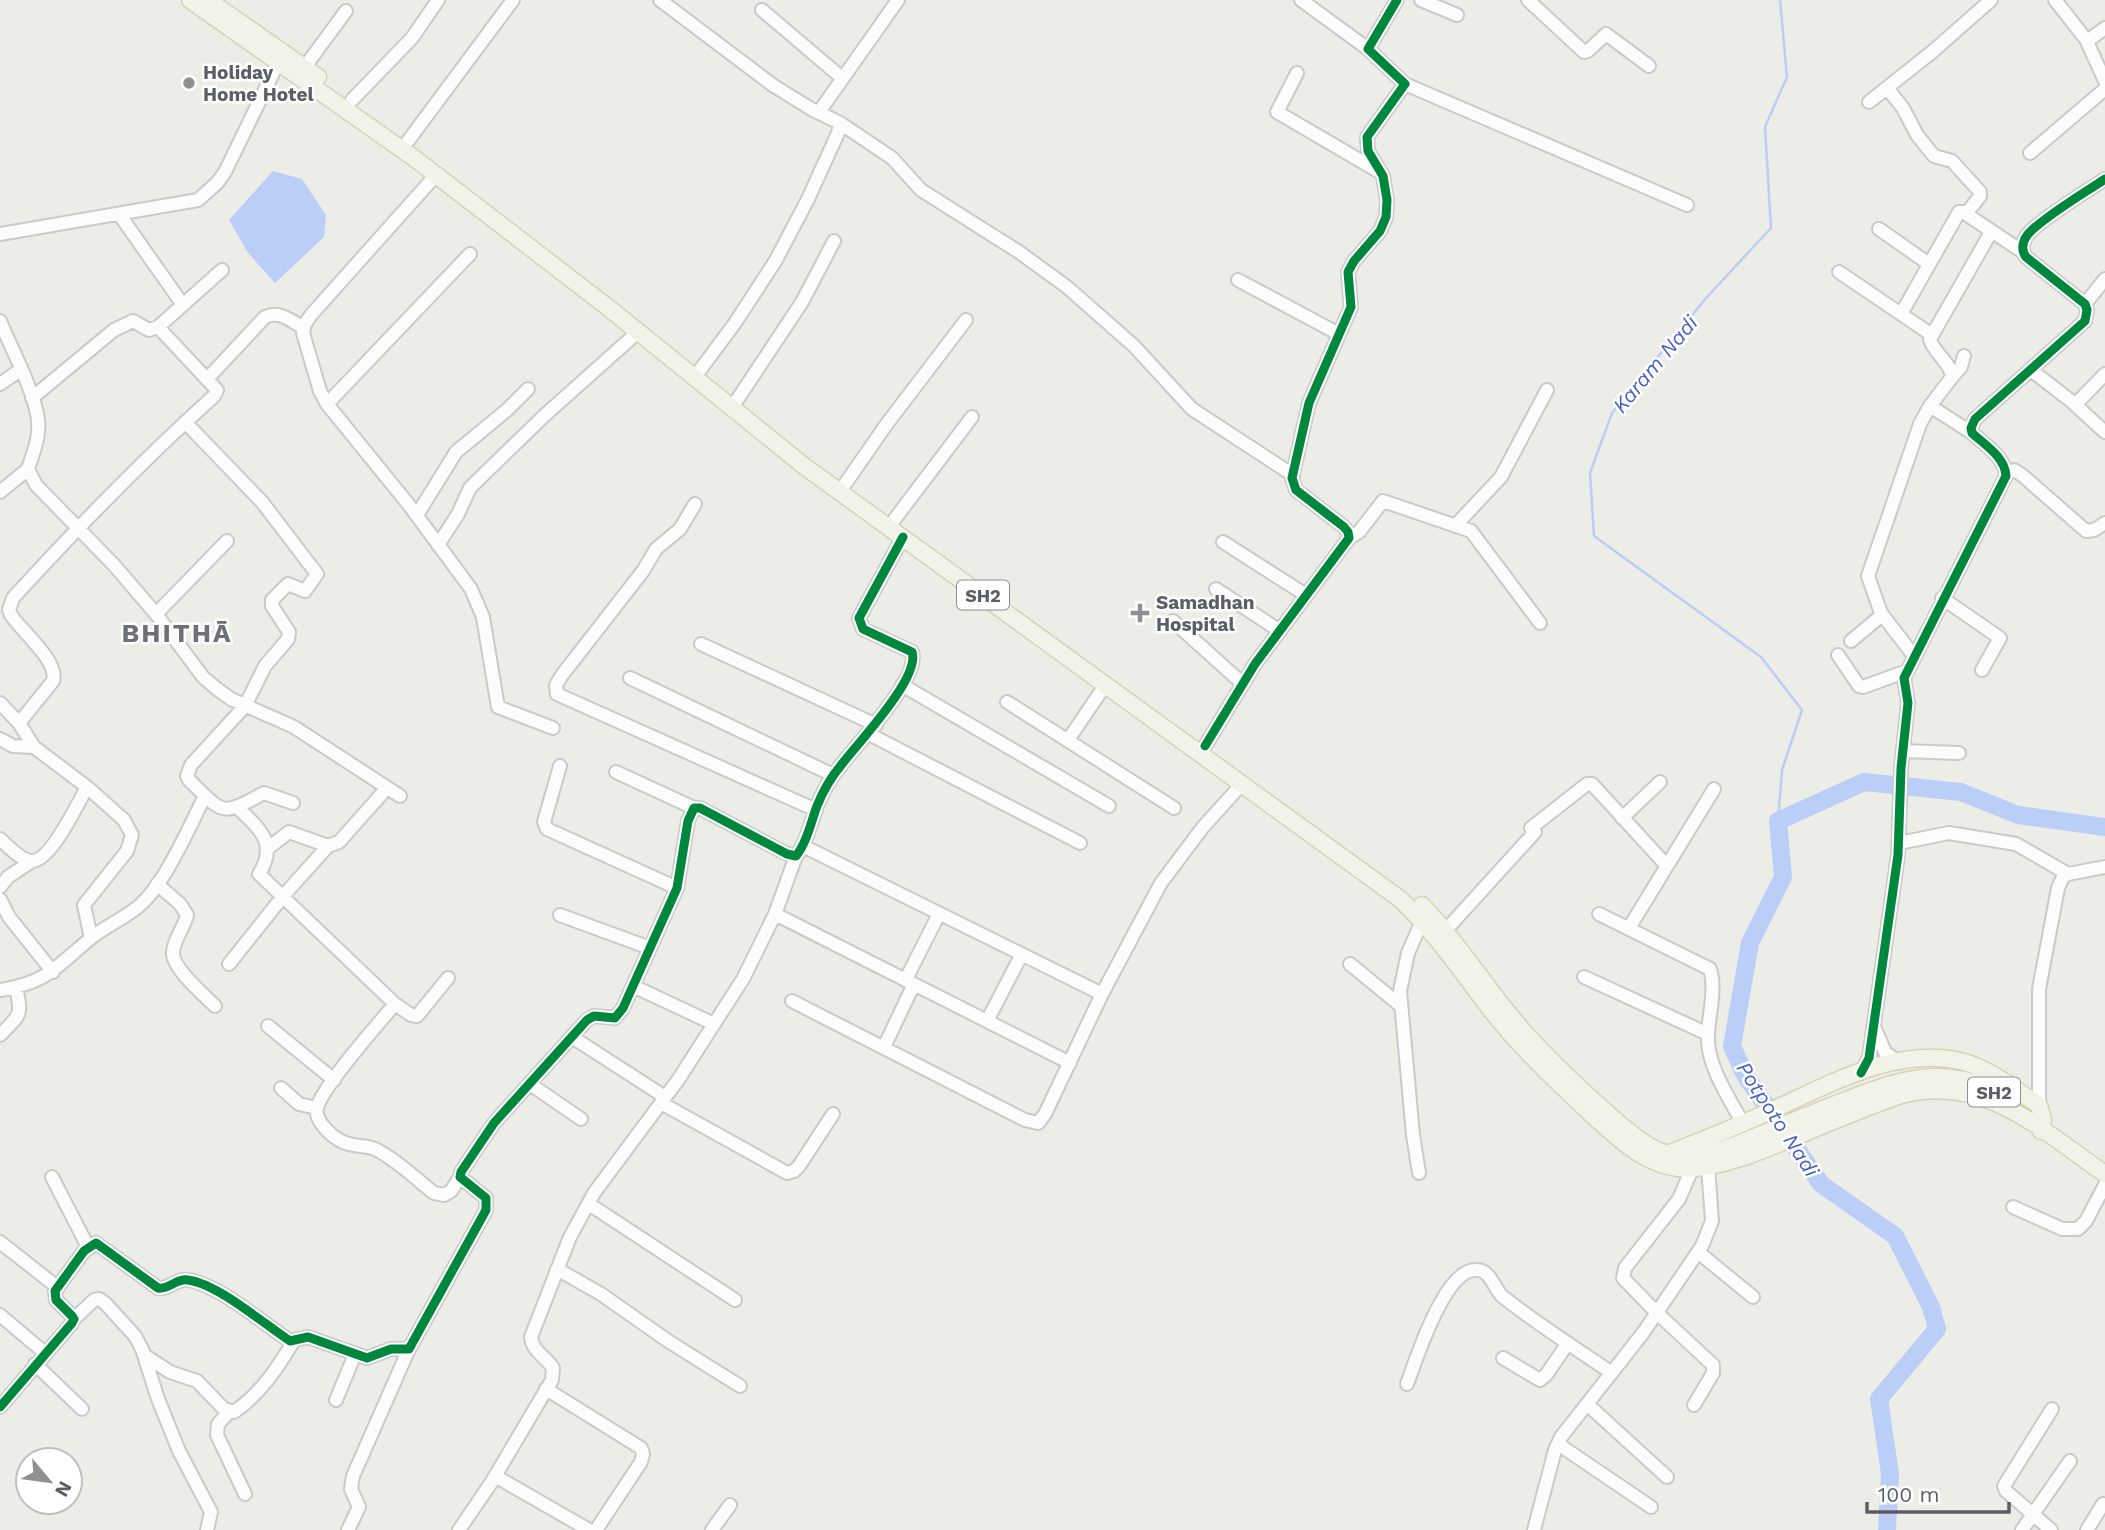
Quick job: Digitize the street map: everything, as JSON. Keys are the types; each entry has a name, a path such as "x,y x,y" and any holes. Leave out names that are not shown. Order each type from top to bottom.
{"main road":[{"name":"SH2","path":"190,0 225,18 304,68 408,141 700,370 737,400 757,423 1407,892 1445,931 1508,1013 1546,1055 1647,1152 1693,1157 1758,1144"},
{"name":"SH2","path":"208,0 278,63 326,94 436,175 903,537 1390,891 1422,921 1492,1011 1536,1062 1605,1127 1668,1166 1700,1168 1871,1098 1934,1089 1964,1091 2041,1118 2105,1161"},
{"path":"1668,1154 1854,1075 1897,1061 1923,1057 1961,1061 1981,1069 2041,1118"},
{"name":"SH2","path":"2041,1118 2105,1174"}],"street":[{"path":"352,100 412,38 438,0"},
{"path":"408,141 513,0"},
{"path":"660,0 774,86 840,123 892,158 921,190 1052,275 1081,297 1134,346 1192,409 1293,475"},
{"path":"818,112 898,0"},
{"path":"1301,0 1368,49 1405,83 1687,205"},
{"path":"1368,49 1397,0"},
{"path":"1421,0 1457,15"},
{"path":"1528,0 1584,52 1606,34 1649,66"},
{"path":"1869,102 1991,0"},
{"path":"2055,0 2088,42 2105,81"},
{"path":"762,10 842,78"},
{"path":"304,68 346,11"},
{"path":"2088,42 2105,29"},
{"path":"0,234 198,200 225,172 278,63"},
{"path":"1297,73 1277,112 1381,173"},
{"path":"1349,538 1344,527 1296,490 1292,481 1309,403 1351,304 1348,277 1351,266 1380,231 1386,217 1387,200 1381,173 1368,151 1367,137 1405,83"},
{"path":"1887,88 1900,103 1917,135 1936,157 1952,161 1980,192 1980,196 1966,214"},
{"path":"2030,153 2105,89"},
{"path":"700,370 735,323 790,236 838,133 840,123"},
{"path":"436,175 311,315 304,328 312,366 327,404 417,515 471,589 484,617 498,708 553,728"},
{"path":"2023,252 2022,246 2030,232 2105,179"},
{"path":"1901,314 1961,212 2023,252 2085,304 2085,321 1975,419 1972,433"},
{"path":"119,214 183,305"},
{"path":"1879,229 1929,264"},
{"path":"1952,377 1951,370 1931,344 1932,335 1991,232"},
{"path":"737,400 802,302 834,241"},
{"path":"327,404 470,254"},
{"path":"32,398 118,327 133,321 149,330 158,327 222,270"},
{"path":"1839,272 1932,335"},
{"path":"1238,280 1339,334"},
{"path":"2085,304 2104,284"},
{"path":"208,378 265,317 279,314 304,328"},
{"path":"845,484 966,320"},
{"path":"0,321 32,398 38,420 37,442 28,470 0,492"},
{"path":"19,723 55,676 51,663 12,615 10,604 79,528 217,392 217,388 208,378 158,327"},
{"path":"438,545 458,514 470,488 638,332"},
{"path":"1914,656 1882,615 1869,583 1869,572 1920,424 1930,406 1961,367 1964,356"},
{"path":"0,384 20,370"},
{"path":"2031,370 2105,432"},
{"path":"2075,405 2105,374"},
{"path":"417,515 456,452 528,389"},
{"path":"1455,526 1498,481 1547,390"},
{"path":"1930,406 1972,433 2001,461 2006,473"},
{"path":"894,520 972,417"},
{"path":"185,422 262,502 317,574 305,591 288,584 272,600 272,606 289,635 265,666 245,706 188,771 189,780 217,806 232,810 264,793 293,803"},
{"path":"28,470 36,485 79,528 156,614 203,677 230,699 294,727 400,796"},
{"path":"1854,1075 1869,1058 1899,842 1901,768 1908,703 1904,680 1907,671 2006,473 2014,470 2022,475 2086,531 2094,530 2105,523"},
{"path":"1205,746 1279,631 1349,538 1362,529 1383,501 1474,533 1541,623"},
{"path":"695,504 680,529 656,549 623,597 562,675 556,685 557,694 816,810"},
{"path":"464,1529 552,1380 553,1368 531,1343 531,1337 570,1237 594,1192 663,1100 743,979 775,914 816,810 833,775 873,729 902,685 913,661 912,652 863,629 859,618 903,537"},
{"path":"156,614 227,541"},
{"path":"1223,542 1306,595"},
{"path":"1216,589 1279,631"},
{"path":"1942,598 2000,638 1982,670"},
{"path":"1851,641 1882,615"},
{"path":"1173,621 1243,684"},
{"path":"701,644 873,729 1080,843"},
{"path":"1838,655 1859,686 1863,687 1907,671"},
{"path":"630,678 833,775"},
{"path":"1068,740 1106,684"},
{"path":"902,685 1109,806"},
{"path":"1007,702 1174,808"},
{"path":"0,703 19,723 34,747 87,787 130,827 132,835 127,851 84,905 90,939"},
{"path":"0,739 13,746 34,747"},
{"path":"1903,751 1959,753"},
{"path":"560,766 544,822 547,829 677,888"},
{"path":"615,772 694,808 715,814 787,854 799,851 939,914 1102,993"},
{"path":"1622,818 1660,782"},
{"path":"792,1001 1033,1123 1038,1123 1070,1063 1102,993 1170,869 1242,784"},
{"path":"1445,931 1533,830 1590,784 1667,866"},
{"path":"0,887 8,877 39,859 54,844 87,787"},
{"path":"229,964 328,846 339,842 387,788"},
{"path":"1629,928 1714,789"},
{"path":"0,990 34,982 53,972 90,939 139,906 156,884 205,796"},
{"path":"238,808 260,830 267,849 267,861 259,874 395,1004 417,1016 448,978"},
{"path":"395,1004 334,1080 317,1108 318,1117 334,1136 353,1146 374,1148 433,1193 444,1195 451,1191 494,1123 587,1020 594,1016 615,1018 623,1008 677,888 688,821 694,808"},
{"path":"267,849 289,832 328,846"},
{"path":"1899,842 1950,833 2016,844 2067,874"},
{"path":"0,839 24,859 32,861"},
{"path":"2041,1118 2039,989 2059,888 2067,874 2105,867"},
{"path":"156,884 180,904 187,915 173,951 173,958 186,977 215,1006"},
{"path":"0,899 9,917 53,972"},
{"path":"775,914 1070,1063"},
{"path":"884,1047 939,914"},
{"path":"1599,914 1710,969 1710,1052 1745,1123"},
{"path":"561,915 650,948"},
{"path":"1419,1173 1401,1006 1401,978 1422,921"},
{"path":"987,1021 1022,954"},
{"path":"1349,964 1401,1006"},
{"path":"1584,977 1709,1034"},
{"path":"633,986 714,1024"},
{"path":"0,1035 19,1015 16,987"},
{"path":"268,1026 334,1080"},
{"path":"1874,1026 1885,1052 1897,1061"},
{"path":"572,1037 663,1100 787,1173 799,1166 833,1114"},
{"path":"530,1084 582,1119"},
{"path":"281,1088 299,1104 317,1108"},
{"path":"1534,1530 1558,1444 1657,1313 1709,1233 1712,1221 1700,1168"},
{"path":"1694,1405 1713,1373 1713,1365 1626,1282 1623,1273 1700,1168"},
{"path":"52,1177 88,1247"},
{"path":"348,1530 359,1507 351,1489 352,1476 409,1349 486,1210 486,1198 460,1177"},
{"path":"2013,1207 2062,1229 2078,1228 2086,1222 2105,1185"},
{"path":"589,1204 735,1300"},
{"path":"0,1242 57,1287"},
{"path":"74,1319 54,1295 57,1287 88,1247 96,1242 158,1288 163,1289 186,1279 207,1287 298,1340 367,1357 391,1349 409,1349"},
{"path":"1698,1252 1753,1297"},
{"path":"557,1269 593,1289 740,1385"},
{"path":"1406,1384 1437,1306 1458,1280 1470,1271 1482,1271 1500,1294 1612,1373"},
{"path":"2,1399 74,1319 94,1300 101,1300 135,1336 144,1355 179,1451 211,1512 206,1530"},
{"path":"0,1315 45,1353"},
{"path":"245,1494 217,1435 218,1424 229,1412 234,1412 248,1402 298,1340"},
{"path":"1503,1358 1540,1380 1567,1343"},
{"path":"336,1400 355,1354"},
{"path":"144,1355 170,1372 197,1381 229,1412"},
{"path":"35,1364 82,1409"},
{"path":"546,1389 641,1448 641,1462 596,1530"},
{"path":"1587,1404 1667,1476"},
{"path":"2051,1530 2006,1490 2005,1482 2052,1409"},
{"path":"1558,1444 1651,1507"},
{"path":"2022,1530 2070,1461"},
{"path":"495,1476 589,1530"},
{"path":"2087,1530 2103,1504"},
{"path":"712,1530 730,1505"}],"water":[{"path":"273,171 302,179 326,215 324,237 275,283 248,253 229,220"}],"waterway":[{"name":"Karam Nadi","path":"1778,821 1782,770 1802,710 1761,657 1594,536 1590,473 1612,413 1707,297 1771,228 1765,127 1787,77 1780,0"},
{"name":"Potpoto Nadi","path":"1887,1530 1890,1474 1879,1399 1937,1329 1931,1307 1895,1236 1821,1184 1745,1075 1732,1046 1750,943 1783,877 1778,821 1864,782 1961,792 2018,815 2105,827"}],"cycle path":[{"path":"1205,746 1255,664 1349,538 1344,527 1296,490 1292,478 1309,403 1351,307 1348,272 1380,231 1386,217 1387,200 1383,176 1368,151 1367,137 1405,84 1368,49 1397,0"},
{"path":"1861,1073 1869,1058 1898,855 1901,768 1908,703 1904,678 2006,476 1998,457 1972,433 1971,428 1975,419 2085,321 2085,304 2026,257 2023,244 2037,225 2105,179"},
{"path":"0,1407 72,1323 74,1319 56,1300 55,1291 84,1251 96,1243 158,1288 184,1280 200,1283 241,1306 290,1341 308,1337 367,1358 391,1349 409,1349 486,1210 486,1198 460,1177 461,1172 494,1123 587,1020 594,1016 615,1018 623,1008 677,888 688,821 694,808 700,808 787,854 796,856 803,845 819,800 831,779 898,693 912,663 912,652 863,629 859,618 903,537"}],"place":[{"name":"Holiday Home Hotel","path":"189,83"},
{"name":"Samadhan Hospital","path":"1140,613"}],"district":[{"name":"BHITHĀ","path":"177,633"}]}
